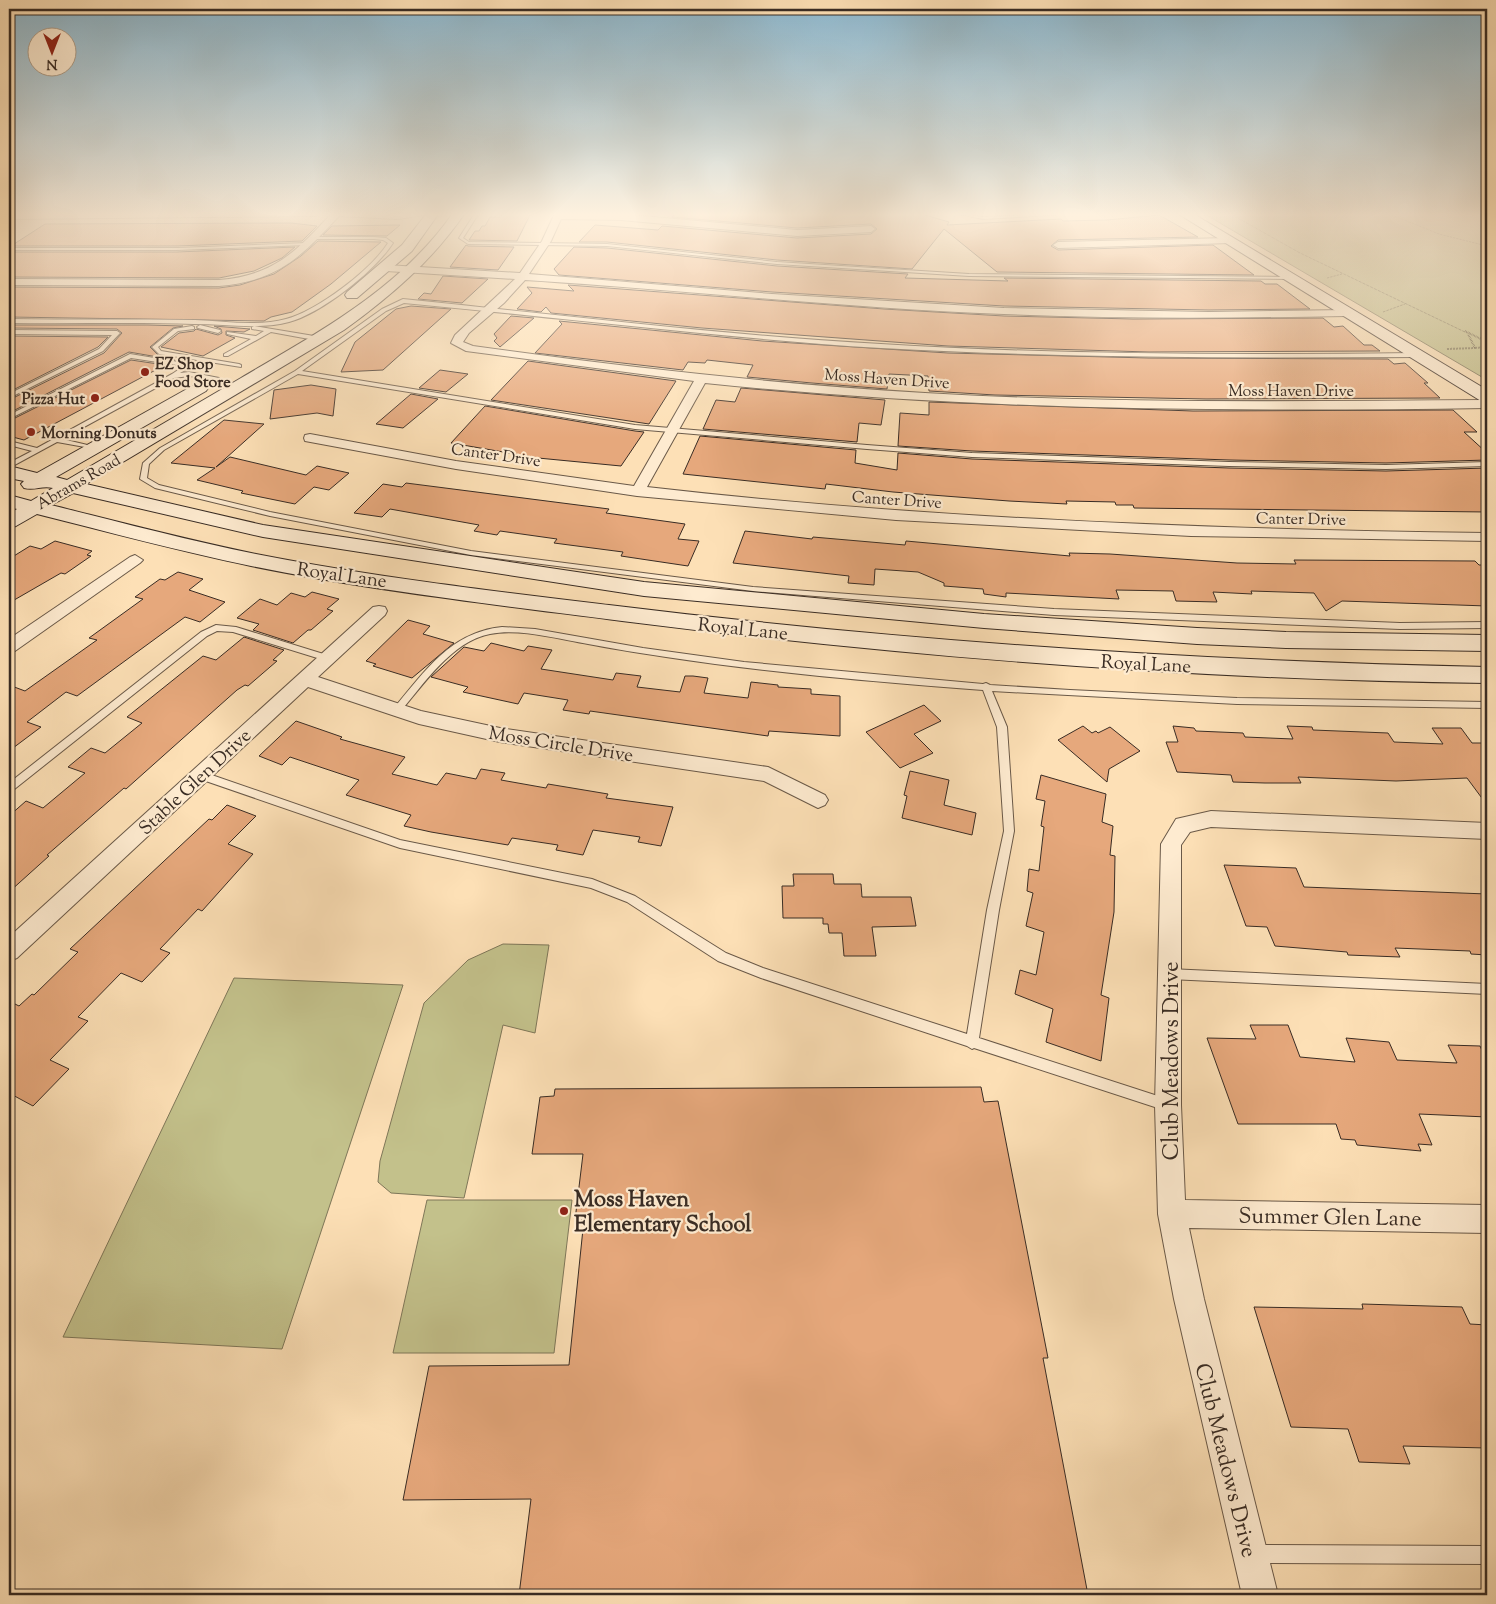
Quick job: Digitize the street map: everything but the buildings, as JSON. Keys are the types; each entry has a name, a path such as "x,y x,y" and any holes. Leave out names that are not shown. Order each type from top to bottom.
{"main road":[{"name":"Abrams Road","path":"9,496 239,366 341,303 360,288"},
{"name":"Abrams Road","path":"9,522 320,339 391,288"},
{"path":"1306,288 1487,398"},
{"name":"Royal Lane","path":"9,472 263,531 644,588 984,621 1187,636 1286,640 1487,643"},
{"name":"Royal Lane","path":"9,501 173,541 285,565 494,597 694,623 919,647 1101,661 1293,671 1487,675"}],"street":[{"name":"Moss Haven Drive","path":"511,288 491,310 460,336 457,343 470,349 571,364 854,393 1078,403 1255,407 1487,404"},
{"path":"657,288 772,298 1004,311 1200,314 1348,313"},
{"path":"637,492 702,378"},
{"name":"Canter Drive","path":"310,438 416,460 637,492 855,514 1009,524 1332,536 1487,537"},
{"path":"9,647 136,560"},
{"name":"Stable Glen Drive","path":"9,951 379,611"},
{"name":"Moss Circle Drive","path":"304,679 397,710 500,735 768,774 818,800"},
{"name":"Club Meadows Drive","path":"1260,1595 1189,1299 1172,1214 1168,1105 1171,844 1183,825 1211,819 1487,831"},
{"name":"Summer Glen Lane","path":"1172,1214 1487,1219"}],"lane":[{"path":"9,320 237,323 283,321 298,317 343,288"},
{"path":"1413,352 1096,356 881,346 655,328 403,301 392,304 296,372 162,449 146,463 143,479 157,487 270,514 471,553 752,589 1064,612 1370,625 1487,625"},
{"path":"239,366 159,352 156,347 176,330 199,327 271,330 320,339"},
{"path":"199,327 218,331"},
{"path":"226,355 271,330"},
{"path":"9,332 117,333 101,350 9,396"},
{"path":"229,333 257,338"},
{"path":"9,416 130,356 189,365 9,466"},
{"path":"296,372 672,432 991,456 1386,467 1487,464"},
{"path":"172,376 189,374 216,378"},
{"path":"56,440 94,448"},
{"path":"9,443 37,450"},
{"path":"9,788 204,634 216,628 233,629 327,658"},
{"path":"397,710 441,661 468,637 500,629 622,648 820,673 986,686 1283,703 1487,705"},
{"path":"972,1043 993,910 1009,831 1002,727 986,686"},
{"path":"200,775 400,844 592,884 631,899 722,957 762,973 972,1043 1168,1105"},
{"path":"1170,974 1487,989"},
{"path":"1250,1554 1487,1555"}],"path":[{"path":"1372,288 1487,342"},
{"path":"1468,334 1474,348"},
{"path":"1413,352 1487,347"}],"shaded area":[{"path":"1330,288 1487,288 1487,380"},
{"path":"503,944 549,945 535,1033 503,1025 464,1198 391,1193 378,1182 380,1161 424,1003 468,960"},
{"path":"234,978 403,985 282,1349 63,1337"},
{"path":"427,1200 572,1200 554,1353 393,1353"}],"place":[{"name":"EZ Shop Food Store","path":"145,372"},
{"name":"Pizza Hut","path":"95,398"},
{"name":"Morning Donuts","path":"31,432"},
{"name":"Moss Haven Elementary School","path":"564,1211"}]}
